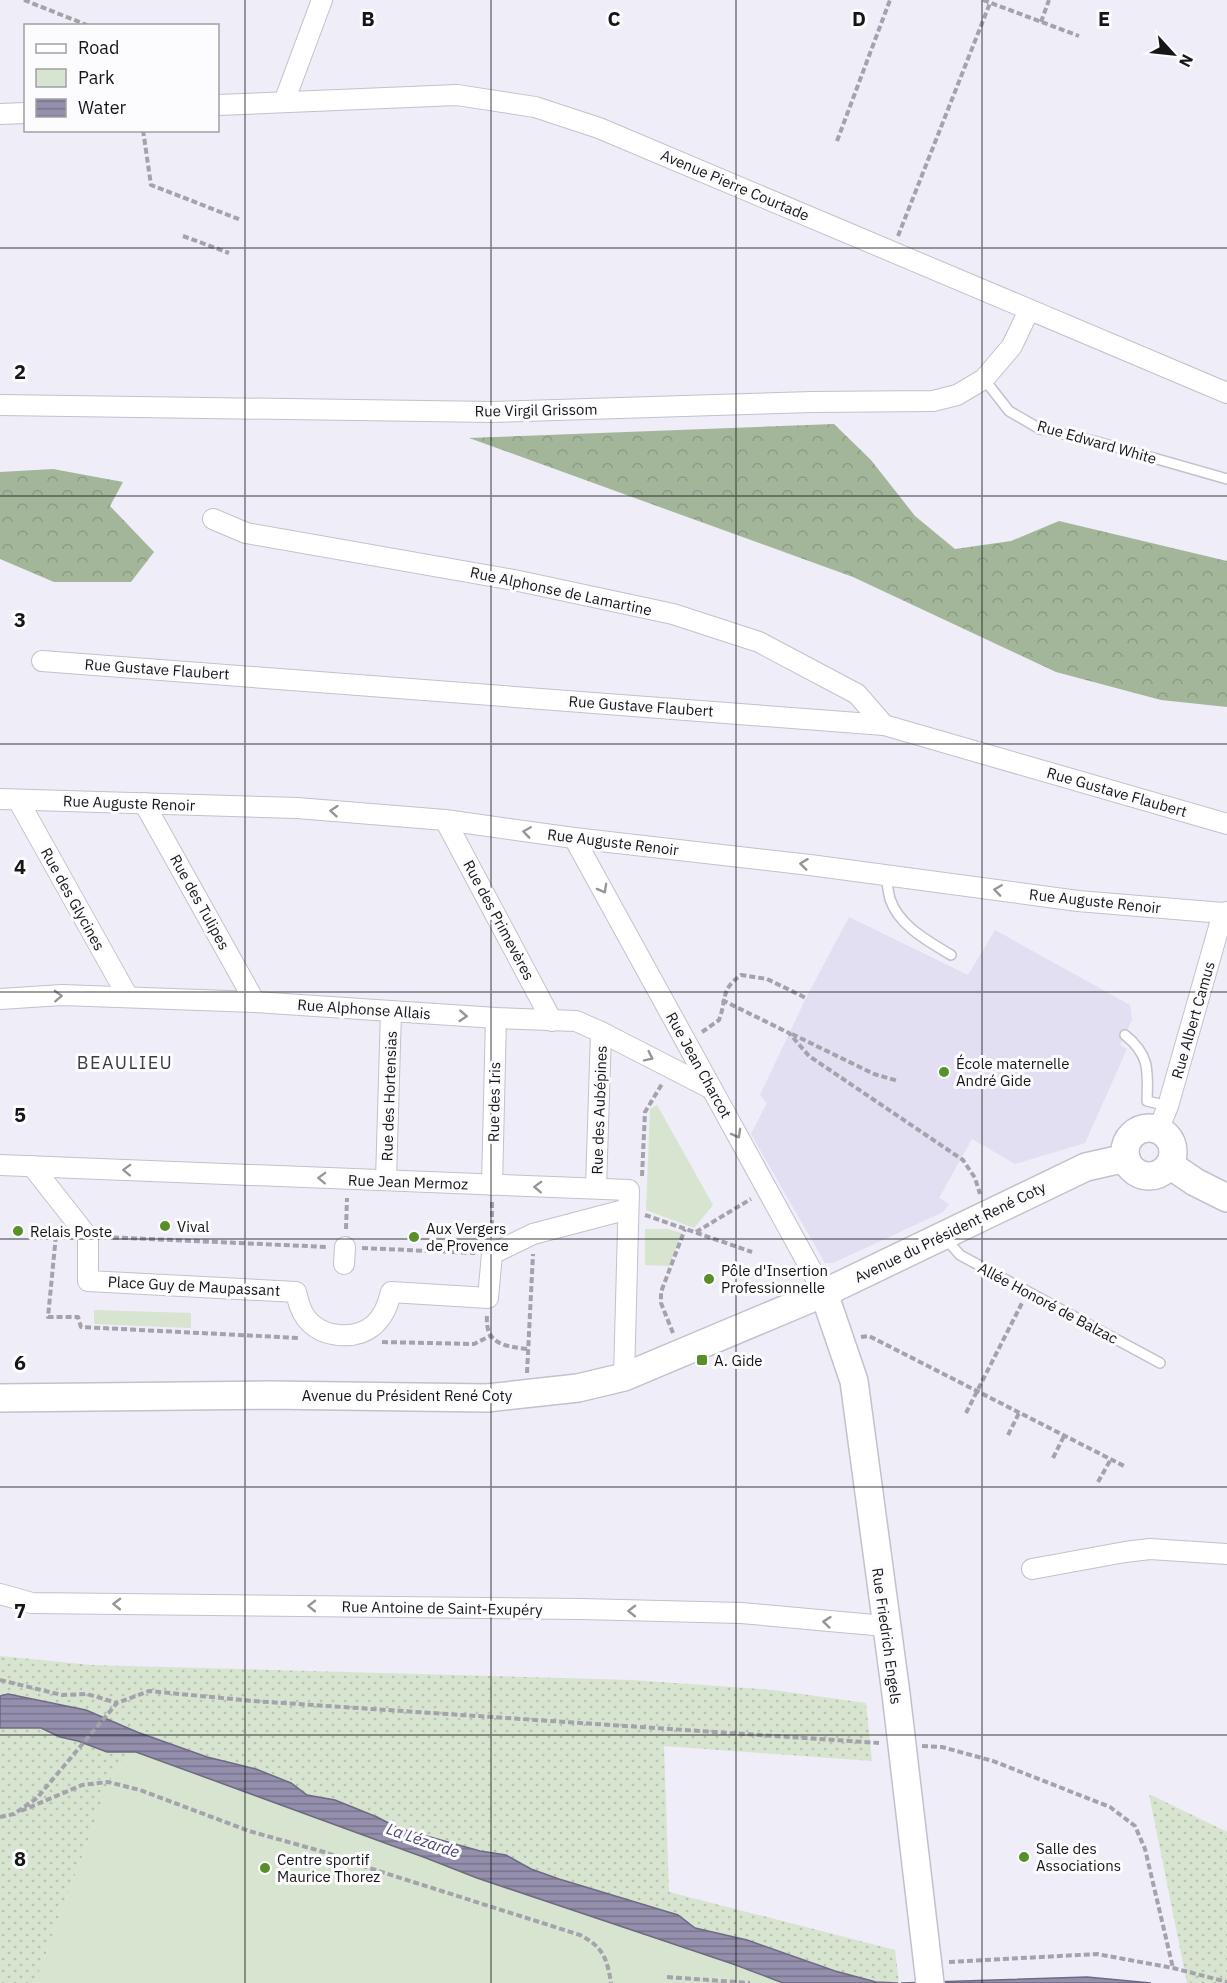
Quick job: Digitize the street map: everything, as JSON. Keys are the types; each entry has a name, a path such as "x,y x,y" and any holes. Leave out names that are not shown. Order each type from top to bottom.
{"street":[{"path":"284,102 322,0"},
{"name":"Avenue Pierre Courtade","path":"219,105 457,95 535,107 599,128 1227,393"},
{"path":"0,114 24,113"},
{"name":"Rue Virgil Grissom","path":"0,405 492,412 812,402 933,401 957,395 984,378 1012,346 1029,310"},
{"name":"Rue Alphonse de Lamartine","path":"213,519 246,533 514,580 673,614 769,647 857,694 884,725"},
{"name":"Rue Gustave Flaubert","path":"42,661 884,725 1227,824"},
{"name":"Rue Auguste Renoir","path":"9,800 297,808 446,820 1078,901 1225,912"},
{"name":"Rue des Glycines","path":"9,800 128,997"},
{"name":"Rue des Tulipes","path":"144,803 255,1002"},
{"name":"Rue des Primevères","path":"446,820 552,1021"},
{"name":"Rue Jean Charcot","path":"574,838 824,1293"},
{"name":"Rue Albert Camus","path":"1163,1118 1225,912"},
{"name":"Rue Alphonse Allais","path":"0,999 62,995 128,997 255,1002 576,1021 712,1089"},
{"name":"Rue des Hortensias","path":"386,1180 391,1011"},
{"name":"Rue des Iris","path":"492,1185 496,1018"},
{"name":"Rue des Aubépines","path":"596,1188 601,1032"},
{"path":"1163,1118 1174,1151 1170,1165 1160,1174 1146,1176 1133,1170 1126,1158 1126,1145 1134,1134 1163,1118"},
{"name":"Avenue du Président René Coty","path":"0,1398 269,1395 487,1398 578,1388 624,1377 824,1293 1086,1167 1126,1158"},
{"name":"Rue Jean Mermoz","path":"0,1165 628,1190 628,1209"},
{"path":"1170,1165 1227,1198"},
{"name":"Place Guy de Maupassant","path":"32,1166 88,1237 88,1281 296,1292 300,1307 312,1325 330,1334 349,1335 364,1331 374,1325 383,1315 391,1292 488,1298"},
{"path":"488,1298 492,1254 533,1234 628,1209 624,1377"},
{"name":"Rue Friedrich Engels","path":"824,1293 854,1381 929,1973"},
{"path":"1032,1569 1150,1549 1227,1554"},
{"name":"Rue Antoine de Saint-Exupéry","path":"0,1594 32,1602 741,1613 885,1626"}],"lane":[{"name":"Rue Edward White","path":"984,378 1009,411 1040,429 1094,441 1227,479"},
{"path":"886,875 890,898 897,914 920,937 951,956"},
{"path":"1125,1035 1137,1045 1146,1060 1147,1101 1163,1118"},
{"name":"Allée Honoré de Balzac","path":"943,1235 960,1256 1160,1363"}],"path":[{"path":"24,0 84,24"},
{"path":"837,141 890,0"},
{"path":"983,0 1079,36"},
{"path":"1041,22 1049,0"},
{"path":"891,252 990,3"},
{"path":"142,132 151,185 241,220"},
{"path":"183,236 229,253"},
{"path":"686,1041 716,1023 722,1013 725,990 741,975 767,979 806,998"},
{"path":"722,1000 874,1074 898,1081"},
{"path":"789,1033 809,1056 963,1160 975,1178 987,1215"},
{"path":"641,1179 645,1112 673,1068"},
{"path":"344,1256 348,1179"},
{"path":"492,1185 492,1254"},
{"path":"695,1233 767,1190"},
{"path":"628,1209 752,1252"},
{"path":"681,1353 661,1303 661,1292 685,1229"},
{"path":"527,1358 533,1234"},
{"path":"966,1413 1028,1292"},
{"path":"488,1298 486,1326 490,1336 505,1346 527,1349"},
{"path":"839,1339 869,1336 1126,1467"},
{"path":"1008,1435 1019,1413"},
{"path":"1053,1458 1064,1436"},
{"path":"1098,1482 1111,1459"},
{"path":"0,1680 62,1695 87,1694 117,1703"},
{"path":"14,1814 37,1798 117,1703 149,1691 265,1702 942,1747 993,1761 1110,1807 1135,1826 1145,1849 1173,1968"},
{"path":"0,1817 14,1814 81,1785 108,1782 140,1790 249,1831 324,1852 580,1935 596,1943 608,1964 611,1983"},
{"path":"929,1973 1098,1954 1173,1968 1227,1982"},
{"path":"667,1977 750,1983"}],"shaded area":[{"name":"École maternelle André Gide","path":"849,917 968,975 995,930 1130,1005 1132,1020 1120,1045 1127,1049 1085,1143 1015,1164 972,1139 939,1198 949,1204 943,1212 833,1263 825,1263 751,1134 767,1103 760,1095 806,998"}],"green space":[{"path":"834,424 871,460 915,516 955,549 1011,541 1059,521 1227,561 1227,707 1161,700 1056,672 853,577 469,438"},
{"path":"53,469 123,482 110,506 154,552 131,582 54,582 0,559 0,472"},
{"path":"657,1105 713,1205 694,1228 646,1210 650,1109"},
{"path":"645,1229 667,1229 682,1233 669,1266 645,1265"},
{"path":"94,1310 191,1313 191,1328 94,1324"},
{"path":"0,1656 91,1665 632,1680 773,1690 866,1703 872,1761 664,1746 669,1892 895,1950 899,1983 876,1982 835,1971 747,1940 695,1928 678,1915 559,1879 531,1869 506,1855 480,1851 398,1828 335,1800 307,1795 291,1783 256,1769 207,1757 67,1705 8,1694 0,1696"},
{"path":"0,1728 41,1728 60,1737 107,1752 136,1752 112,1776 35,1983 0,1983"},
{"name":"Centre sportif Maurice Thorez","path":"136,1752 477,1878 783,1983 35,1983 112,1776"},
{"path":"1149,1794 1227,1832 1227,1983 1187,1983"}],"water":[{"name":"La Lézarde","path":"8,1694 86,1710 137,1732 207,1757 256,1769 291,1783 307,1795 335,1800 398,1828 480,1851 506,1855 531,1869 559,1879 678,1915 695,1928 747,1940 835,1971 876,1982 898,1983 783,1983 477,1878 136,1752 107,1752 60,1737 41,1728 0,1728 0,1696"},
{"path":"1087,1977 1151,1983 901,1983"}],"place":[{"name":"École maternelle André Gide","path":"944,1072"},
{"name":"Vival","path":"165,1226"},
{"name":"Relais Poste","path":"18,1231"},
{"name":"Aux Vergers de Provence","path":"414,1237"},
{"name":"Pôle d'Insertion Professionnelle","path":"709,1279"},
{"name":"A. Gide","path":"702,1360"},
{"name":"Salle des Associations","path":"1024,1857"},
{"name":"Centre sportif Maurice Thorez","path":"265,1868"}],"district":[{"name":"BEAULIEU","path":"125,1062"}]}
